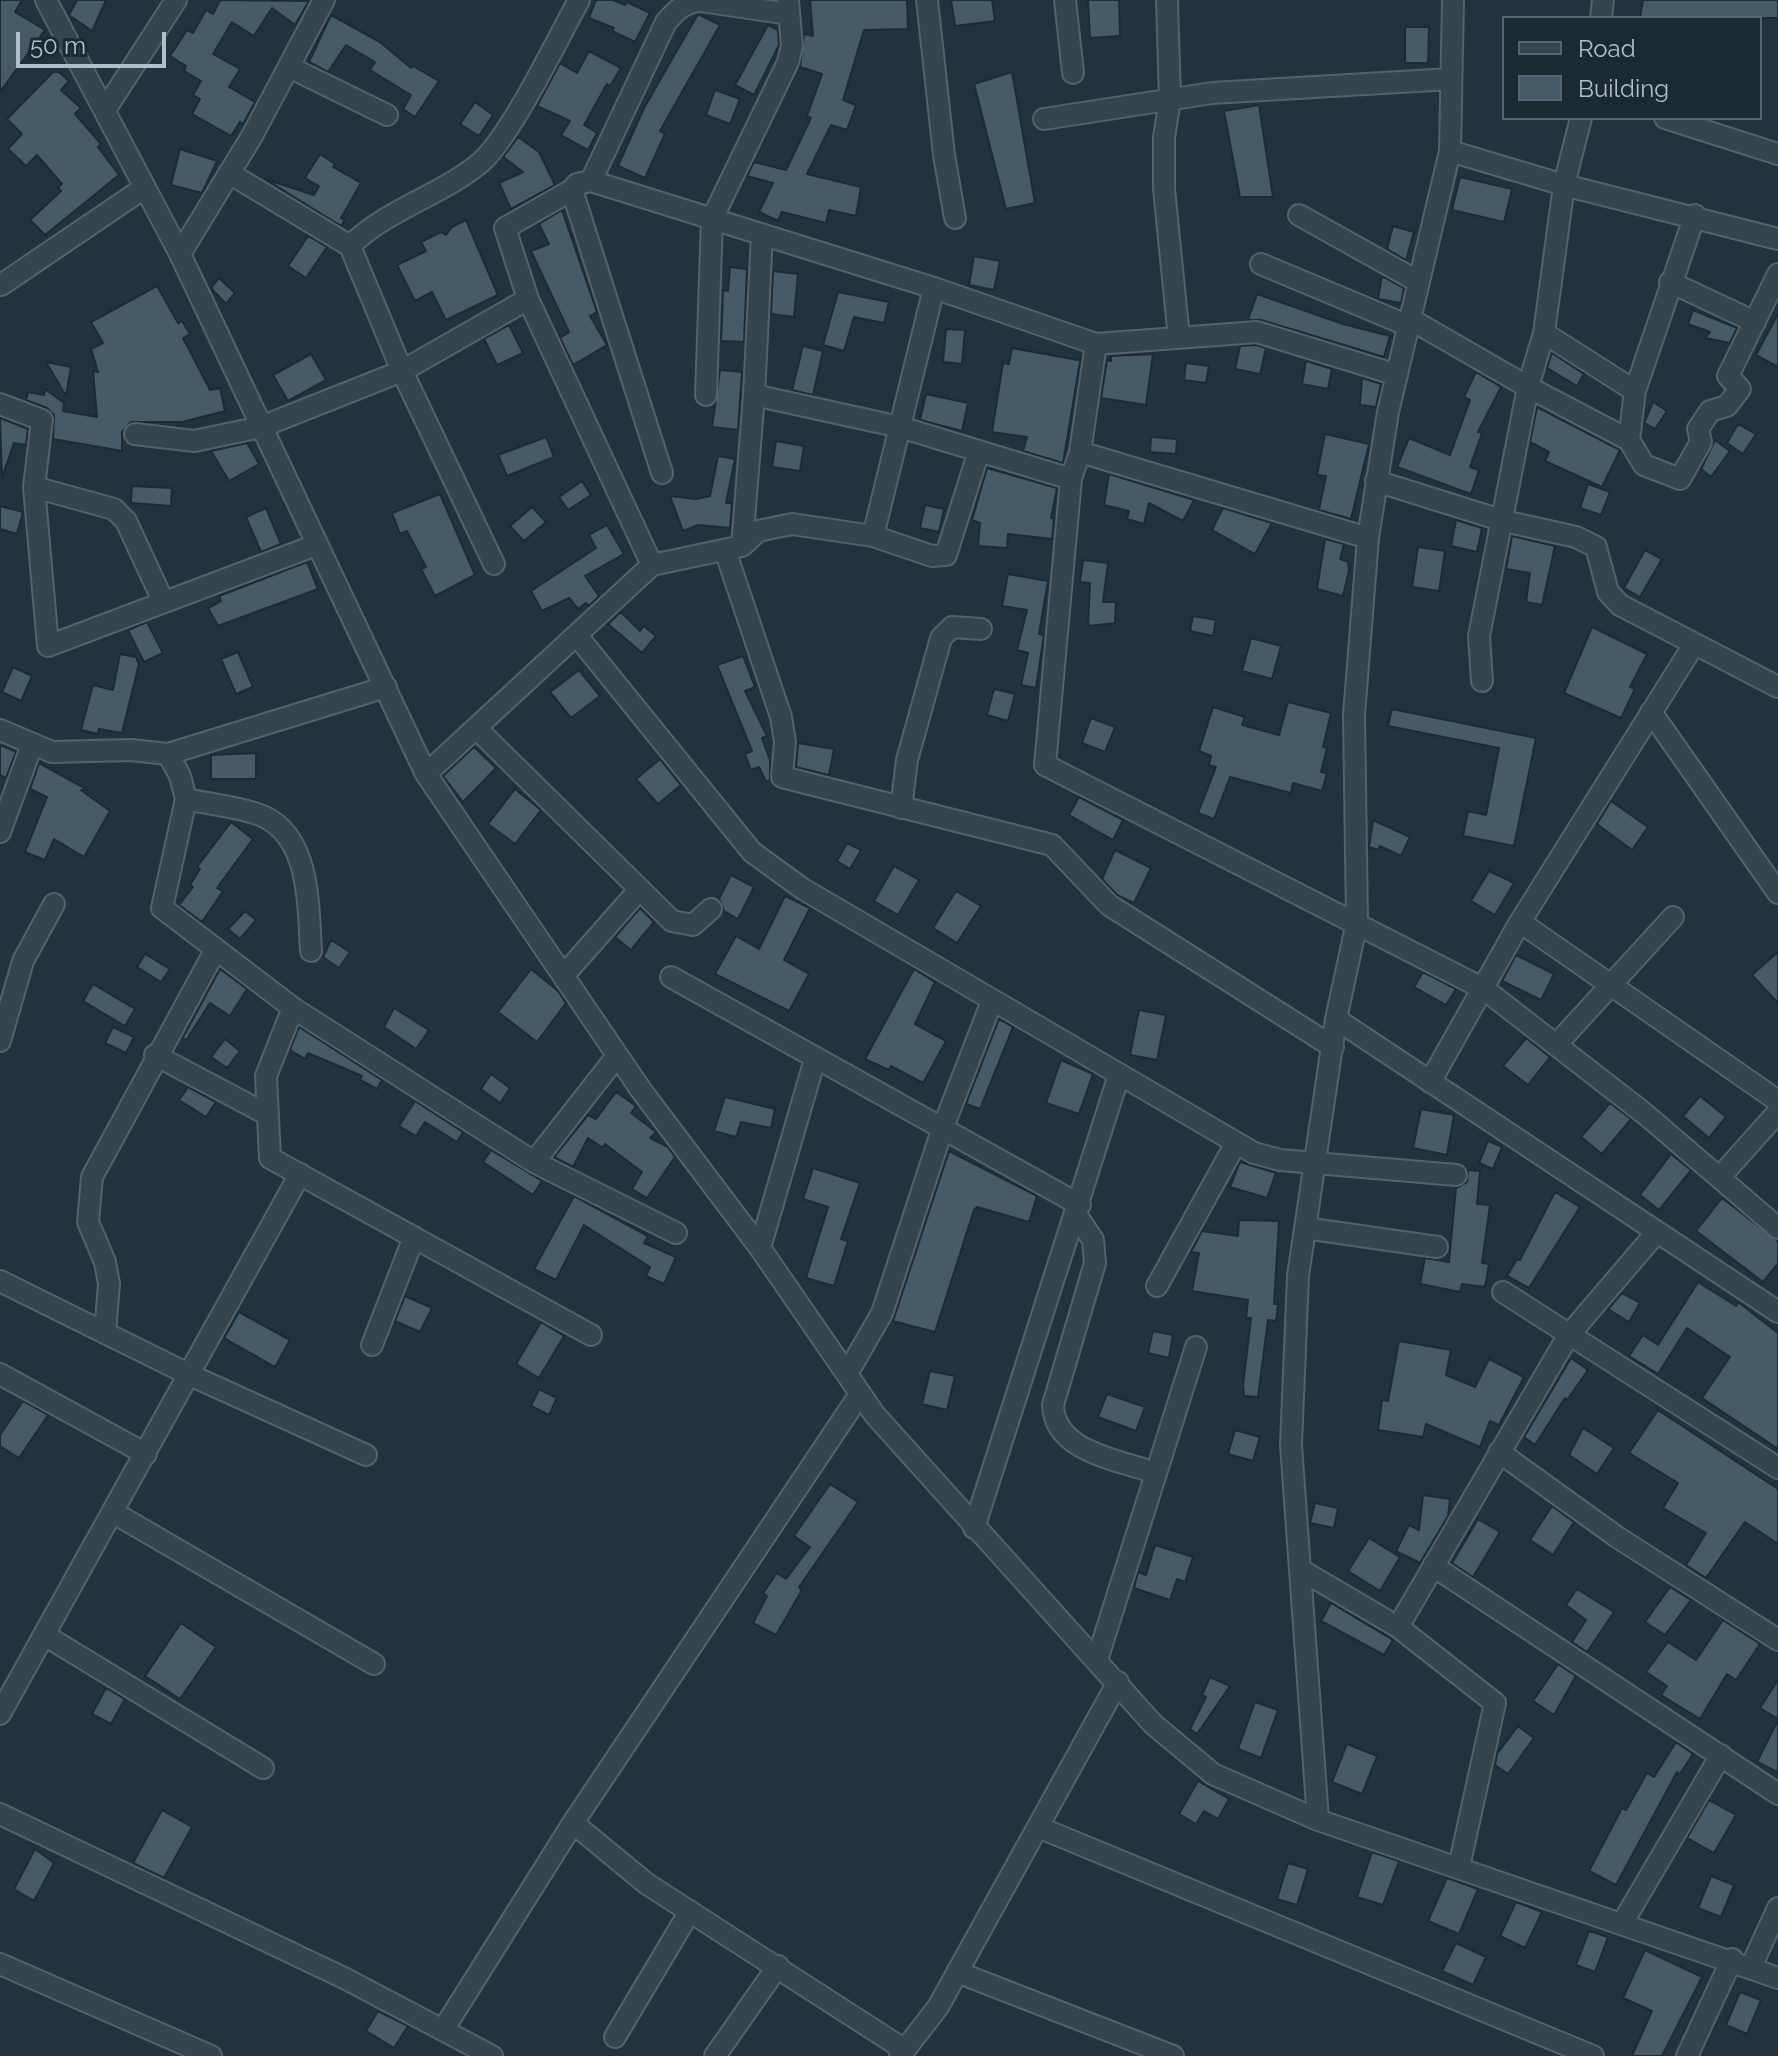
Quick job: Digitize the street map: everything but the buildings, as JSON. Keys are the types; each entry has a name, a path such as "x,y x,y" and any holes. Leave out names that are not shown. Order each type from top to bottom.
{"street":[{"path":"46,0 180,254 426,774 617,1056 760,1248 860,1394 974,1528 1179,1749 1213,1774 1318,1820 1623,1922 1778,1978"},
{"path":"105,110 176,0"},
{"path":"180,254 229,173 324,0"},
{"path":"350,246 377,223 480,163 501,136 579,0"},
{"path":"927,0 944,155 955,218"},
{"path":"1065,0 1073,73"},
{"path":"1167,0 1170,100 1164,137 1164,189 1179,338"},
{"path":"1318,1820 1291,1445 1298,1276 1336,1019 1357,922 1354,715 1368,538 1397,375 1450,151 1453,0"},
{"path":"652,565 528,299 505,228 582,186 666,22 687,2 788,7 792,46 783,76 712,219 706,395"},
{"path":"289,67 387,115"},
{"path":"1044,119 1212,93 1451,79"},
{"path":"1482,681 1479,636 1528,387 1544,333 1564,185 1580,120"},
{"path":"1671,120 1778,154"},
{"path":"1450,151 1564,185 1695,215 1778,239"},
{"path":"229,173 350,246 402,371 494,564"},
{"path":"582,186 712,219 934,288 1096,344 1257,332 1397,375"},
{"path":"582,186 662,473"},
{"path":"1,285 144,188"},
{"path":"1299,215 1419,282"},
{"path":"1629,440 1635,391 1695,215"},
{"path":"762,235 754,395 733,548 781,717 785,742 782,777 1052,845 1109,905 1333,1047"},
{"path":"1261,264 1410,323 1629,440 1644,465 1680,479 1701,442 1698,429 1710,411 1727,406 1740,389 1728,376 1778,274"},
{"path":"1670,282 1755,322"},
{"path":"873,536 934,288"},
{"path":"135,434 194,441 261,427 402,371 528,299"},
{"path":"1544,333 1635,391"},
{"path":"1096,344 1080,452 1071,479 1045,765 1484,989 1720,1177 1778,1228"},
{"path":"754,395 900,427 1071,479"},
{"path":"0,404 42,420 34,487 48,646 316,545"},
{"path":"426,774 578,637 652,565 733,548 758,531 792,524 873,536 932,556 946,555 979,451"},
{"path":"1080,452 1368,538"},
{"path":"1376,481 1504,521 1576,537 1596,547 1608,592 1620,605 1693,646 1778,687"},
{"path":"34,487 114,509 126,521 163,601"},
{"path":"901,808 907,760 941,638 952,627 981,629"},
{"path":"578,637 752,852 803,889 1236,1143 1280,1160 1456,1175"},
{"path":"1430,1082 1520,922 1693,646"},
{"path":"0,730 52,752 131,750 168,754 386,687"},
{"path":"1651,712 1778,893"},
{"path":"476,728 672,921 682,926 702,920 711,909"},
{"path":"0,832 32,745"},
{"path":"168,754 180,776 186,799 162,908 293,1008 534,1162 676,1233"},
{"path":"186,799 254,813 284,830 307,880 311,951"},
{"path":"564,975 639,890"},
{"path":"0,1041 4,1013 23,961 54,904"},
{"path":"1556,1045 1673,917"},
{"path":"1520,922 1778,1101"},
{"path":"105,1333 109,1284 105,1262 88,1222 92,1177 155,1055 216,949"},
{"path":"671,977 1078,1209 1093,1240 1095,1263 1053,1405 1054,1421 1071,1443 1156,1473"},
{"path":"847,1374 882,1313 942,1130 992,1001"},
{"path":"293,1008 266,1076 270,1158 591,1335"},
{"path":"1336,1019 1778,1312"},
{"path":"155,1055 268,1115"},
{"path":"534,1162 617,1056"},
{"path":"760,1248 815,1059"},
{"path":"974,1528 1119,1075"},
{"path":"1720,1177 1778,1112"},
{"path":"1157,1286 1236,1143"},
{"path":"0,1714 300,1174"},
{"path":"1305,1228 1437,1247"},
{"path":"1398,1627 1568,1336 1656,1233"},
{"path":"372,1345 414,1237"},
{"path":"0,1281 190,1375 366,1455"},
{"path":"1503,1292 1778,1468"},
{"path":"1097,1660 1196,1347"},
{"path":"0,1374 146,1454"},
{"path":"443,2030 573,1823 860,1394"},
{"path":"1499,1452 1617,1537 1778,1640"},
{"path":"114,1513 374,1664"},
{"path":"1433,1566 1778,1794"},
{"path":"1301,1570 1398,1627 1495,1703 1459,1867"},
{"path":"46,1636 263,1768"},
{"path":"573,1823 647,1884 778,1966 903,2053 938,2007 1118,1682"},
{"path":"1623,1922 1721,1755"},
{"path":"0,1814 346,1979 492,2056"},
{"path":"1038,1827 1593,2056"},
{"path":"1687,2056 1778,1908"},
{"path":"615,2037 690,1911"},
{"path":"0,1964 211,2056"},
{"path":"715,2056 778,1966"},
{"path":"957,1972 1173,2056"}]}
